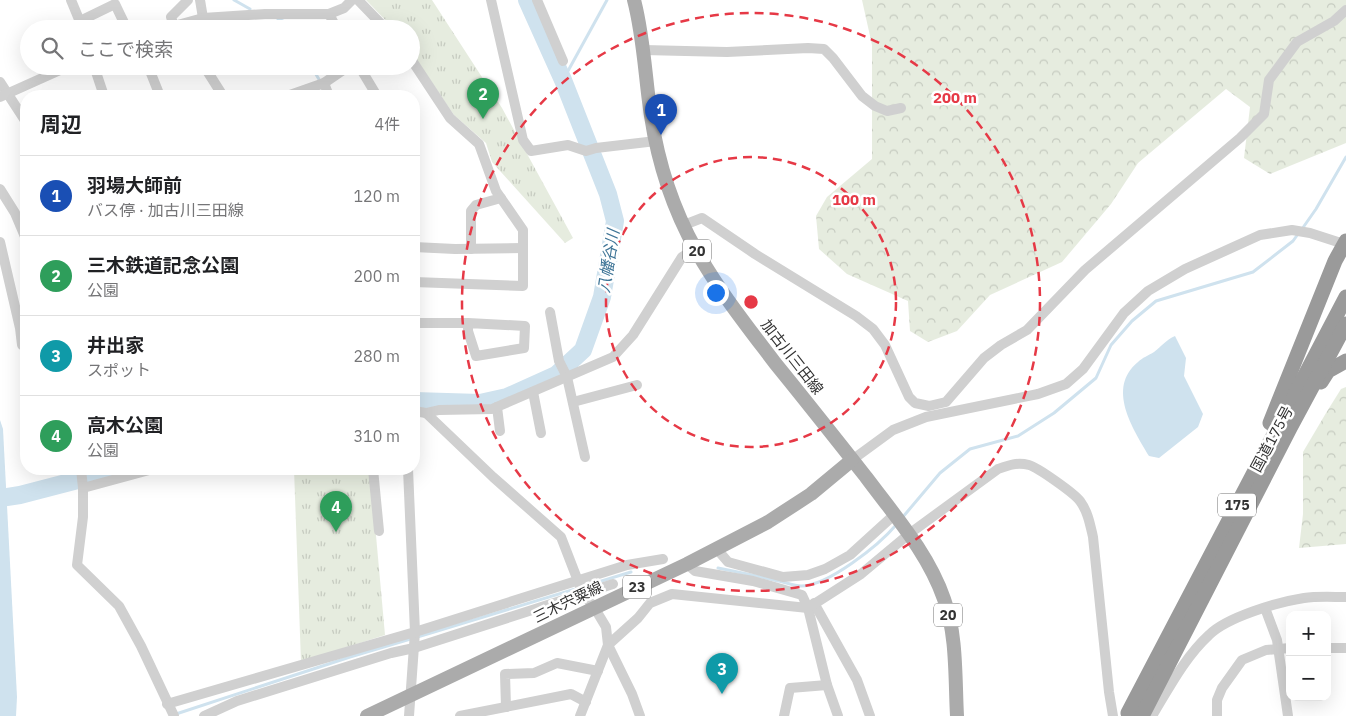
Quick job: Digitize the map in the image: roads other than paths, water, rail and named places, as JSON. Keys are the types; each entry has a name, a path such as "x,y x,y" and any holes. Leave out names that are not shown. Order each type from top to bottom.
{"highway":[{"path":"1255,470 1260,445 1274,416 1335,261 1345,243"},
{"name":"国道175号","path":"1128,715 1346,297"},
{"name":"国道175号","path":"1128,715 1243,522 1290,428 1346,324"},
{"path":"1290,428 1328,371 1346,361"}],"main road":[{"name":"加古川三田線","path":"634,0 644,50 656,141 667,183 684,225 696,249 729,303 852,460 900,523 928,564 945,601 952,636 957,716"},
{"name":"三木宍粟線","path":"367,716 687,564 768,522 811,494 852,460"}],"street":[{"path":"72,0 80,20"},
{"path":"171,20 171,17 188,0"},
{"path":"200,0 202,18"},
{"path":"196,20 265,14 328,14 344,8 352,0"},
{"path":"358,0 377,20"},
{"path":"491,0 523,140 531,151 568,145 586,151 596,148 656,141"},
{"path":"537,0 563,61"},
{"path":"90,20 115,4 123,20"},
{"path":"684,225 702,218 755,254 862,320 873,328 885,345 908,397 915,402 928,406 946,402 984,358 1001,345 1027,330 1085,270 1240,138 1264,114 1269,80 1297,42 1334,21 1346,10"},
{"path":"328,14 332,20"},
{"path":"644,50 727,52 824,49 862,96 875,106 887,111 901,108"},
{"path":"420,73 450,118 479,144 496,191 523,230 523,286 420,282"},
{"path":"4,95 49,75"},
{"path":"97,75 102,90"},
{"path":"152,75 158,90"},
{"path":"210,75 219,90"},
{"path":"304,90 324,83 336,75"},
{"path":"364,75 373,90"},
{"path":"0,82 4,95 20,115"},
{"path":"324,83 327,90"},
{"path":"0,189 20,226"},
{"path":"471,249 471,211 476,205 501,198"},
{"path":"852,460 893,430 926,417 962,408 1038,394 1066,384 1084,370 1124,313 1148,291 1185,270 1260,235 1292,230 1310,232 1345,243"},
{"path":"0,242 20,328"},
{"path":"420,247 523,248"},
{"path":"426,414 439,410 492,409 612,357 633,335 682,257 696,249"},
{"path":"550,312 559,361 567,377 585,458"},
{"path":"420,323 468,324 525,326 524,348 476,356 468,331 468,324"},
{"path":"573,402 637,385"},
{"path":"533,392 541,434"},
{"path":"956,392 960,396 962,408"},
{"path":"497,407 500,431"},
{"path":"420,412 426,414 561,537 583,594 606,627 608,645 640,716"},
{"path":"716,548 728,562 783,577 808,574 826,569 900,523 998,469 1013,463 1030,465 1079,499 1087,513 1093,537 1109,692 1128,715"},
{"path":"82,475 83,516 78,565 119,606 141,646 170,709 627,565 663,559"},
{"path":"83,488 131,475"},
{"path":"374,475 379,531"},
{"path":"408,475 415,632 409,716"},
{"path":"580,716 608,645 638,618 650,604 672,594 811,606 861,574 900,523"},
{"path":"687,564 695,571 753,581 802,595 811,606 857,680 870,716"},
{"path":"204,716 237,701 391,653 414,648 613,584"},
{"path":"1152,716 1190,655 1209,634 1229,621 1265,608 1306,597 1346,597"},
{"path":"811,606 827,685 838,716"},
{"path":"1265,608 1277,640 1288,716"},
{"path":"1217,716 1217,700 1222,688 1242,660 1266,650 1286,648"},
{"path":"1331,648 1346,648"},
{"path":"506,707 505,674 534,673 557,663 598,671"},
{"path":"784,716 790,688 827,685"},
{"path":"460,716 571,694 586,702"}],"water":[{"path":"1175,336 1186,358 1184,376 1203,414 1198,427 1159,458 1149,456 1136,434 1125,409 1124,384 1129,372 1138,362"},
{"path":"0,420 3,429 17,697 16,716 0,716"}],"waterway":[{"path":"234,0 250,9"},
{"name":"八幡谷川","path":"420,401 480,403 507,397 556,375 583,350 602,297 615,221 608,194 563,80 527,0"},
{"path":"563,80 607,0"},
{"path":"316,75 320,81"},
{"path":"1302,229 1316,209 1346,157"},
{"path":"902,518 940,473 970,449 1018,436 1054,413 1096,378 1111,345 1132,321 1156,301 1253,272 1293,241 1298,234"},
{"name":"八幡谷川","path":"0,498 20,495 97,475"},
{"path":"718,568 795,585 812,584 825,579 852,563 878,543 896,525"},
{"path":"176,714 350,657 631,572"}],"place":[{"name":"三木鉄道記念公園","path":"483,119"},
{"name":"羽場大師前","path":"661,135"},
{"name":"高木公園","path":"336,532"},
{"name":"井出家","path":"722,694"}]}
